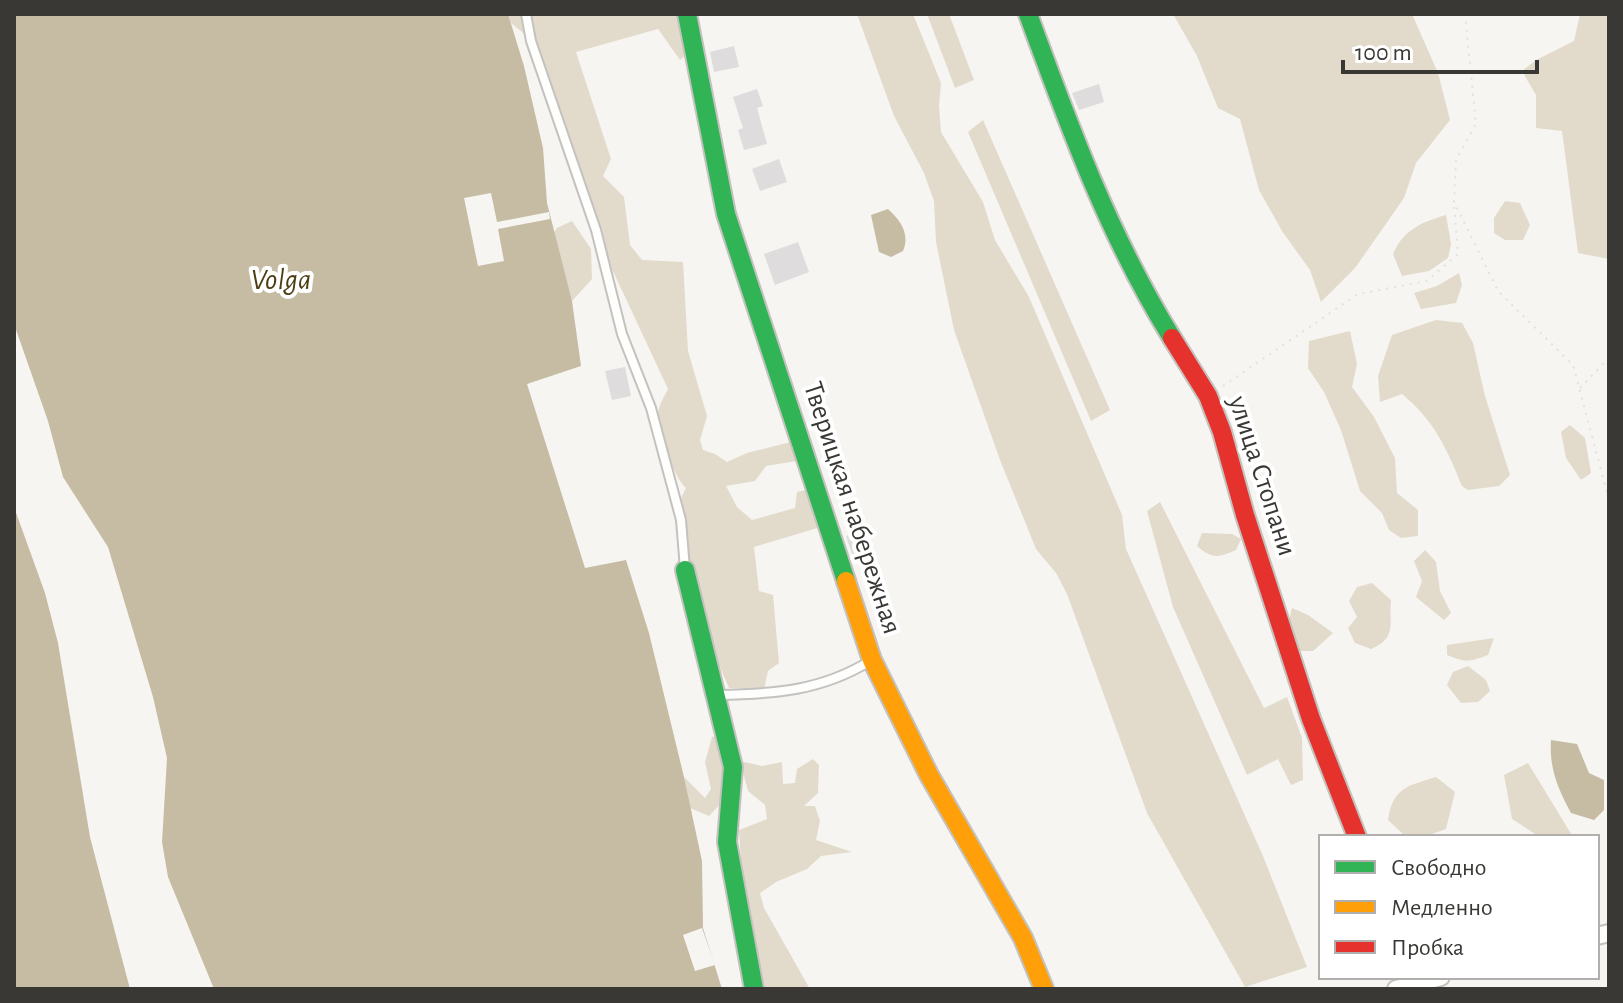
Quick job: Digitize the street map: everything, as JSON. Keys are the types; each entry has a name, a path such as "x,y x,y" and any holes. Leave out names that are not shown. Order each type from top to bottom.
{"street":[{"name":"Тверицкая набережная","path":"687,14 726,214 872,660 929,775 1023,938 1044,989"},
{"name":"улица Стопани","path":"1028,14 1078,149 1140,286 1208,396 1222,432 1245,515 1311,719 1356,835"},
{"path":"685,570 733,767 727,842 754,989"},
{"path":"1404,984 1430,979"}],"lane":[{"path":"526,14 531,41 596,230 622,334 651,408 681,520 685,570"},
{"path":"717,695 774,694 844,677 872,660"}],"path":[{"path":"1208,396 1358,294 1427,281 1458,254 1454,202 1456,160 1476,124 1465,14"},
{"path":"1454,202 1498,291 1573,365 1609,500"},
{"path":"1579,389 1609,358"}],"shaded area":[{"path":"508,14 681,14 692,50 680,60 658,29 576,52 611,159 603,176 624,197 630,245 642,260 683,262 688,351 707,416 700,440 703,450 727,462 747,453 795,441 803,460 766,466 755,481 726,486 737,507 752,520 795,508 797,492 811,489 821,527 754,547 759,591 773,595 779,663 768,671 764,689 729,688 704,630 707,621 688,554 680,500 686,488 671,463 658,420 659,409 668,389 612,269 593,206 534,42 511,23"},
{"path":"857,14 913,14 941,83 941,132 983,202 995,240 1029,297 1122,515 1126,549 1263,856 1307,967 1245,987 1147,813 1067,594 1056,573 1036,549 1000,460 954,330 936,242 934,201 924,173 894,116"},
{"path":"927,14 949,14 974,80 955,88"},
{"path":"1173,14 1412,14 1438,73 1450,120 1416,163 1404,198 1355,268 1321,302 1310,270 1282,231 1259,190 1240,119 1218,108 1197,56"},
{"path":"1580,14 1609,14 1609,259 1578,253 1562,131 1536,128 1536,95 1522,71 1536,60 1574,41"},
{"path":"983,120 1110,410 1091,421 968,132"},
{"path":"1505,201 1520,203 1530,225 1523,240 1505,240 1494,233 1494,218"},
{"path":"1446,215 1451,244 1448,258 1429,271 1402,276 1393,254 1402,239 1421,224"},
{"path":"572,221 591,249 592,279 572,301 553,234 557,228"},
{"path":"1459,273 1462,285 1456,303 1421,309 1414,293 1437,286"},
{"path":"1436,320 1462,323 1473,343 1485,396 1510,475 1499,486 1468,490 1462,486 1438,436 1423,414 1402,394 1380,402 1378,376 1392,335"},
{"path":"1350,331 1357,364 1352,387 1374,417 1395,458 1397,493 1418,510 1418,536 1401,538 1389,530 1382,513 1360,491 1341,430 1324,392 1308,368 1309,341"},
{"path":"1570,425 1585,438 1591,473 1581,480 1566,458 1561,432"},
{"path":"1160,502 1264,708 1287,697 1302,738 1303,780 1291,785 1278,759 1247,775 1173,607 1147,511"},
{"path":"1202,533 1232,534 1241,539 1236,550 1215,556 1197,546"},
{"path":"1425,550 1436,562 1440,591 1451,613 1444,620 1416,597 1422,581 1414,561"},
{"path":"1372,583 1391,600 1391,624 1385,640 1371,649 1355,643 1348,628 1357,617 1349,601 1357,587"},
{"path":"1292,608 1333,633 1313,651 1300,651 1288,625"},
{"path":"1494,638 1488,655 1463,660 1447,655 1447,645"},
{"path":"1468,666 1486,680 1490,691 1478,702 1461,703 1447,685 1453,672"},
{"path":"721,735 725,799 709,816 690,808 684,777 705,798 711,789 705,762 712,737"},
{"path":"813,759 819,765 818,793 804,806 815,806 820,821 816,840 852,852 821,856 807,869 776,882 760,893 764,908 810,989 760,989 743,895 739,830 767,819 765,805 748,791 740,761 762,766 782,762 783,784 795,783 797,769"},
{"path":"1528,763 1572,835 1537,835 1512,819 1504,775"},
{"path":"1436,777 1455,792 1446,829 1429,835 1403,834 1388,820 1398,794 1410,786"}],"water":[{"name":"Volga","path":"14,14 508,14 543,148 547,203 572,301 581,366 527,384 585,568 626,560 649,633 684,777 702,861 703,928 722,989 214,989 168,877 162,842 167,758 153,697 108,547 63,477 48,421 14,324"},
{"path":"888,209 905,233 903,251 891,257 879,252 871,215"},
{"path":"14,507 45,593 58,643 90,837 130,989 14,989"},
{"path":"1551,740 1577,744 1589,773 1604,780 1604,810 1594,820 1571,813 1555,778"}],"pier":[{"path":"491,193 497,222 549,212 550,219 498,229 504,261 478,266 464,198"},
{"path":"702,928 715,965 695,971 683,935"}],"building":[{"path":"734,46 739,67 714,72 710,52"},
{"path":"1099,84 1104,102 1079,110 1072,93"},
{"path":"757,89 763,106 757,108 767,144 744,150 738,130 743,128 733,97"},
{"path":"779,159 787,182 760,191 752,169"},
{"path":"798,242 809,272 775,285 764,254"},
{"path":"625,367 631,396 612,400 605,371"},
{"path":"864,530 873,556 855,562 846,536"}],"traffic: fast":[{"path":"687,14 726,214 846,581"},
{"path":"1028,14 1075,139 1110,220 1172,338"},
{"path":"685,570 733,767 727,842 754,989"}],"traffic: slow":[{"path":"846,581 872,660 929,775 1023,938 1044,989"}],"traffic: jam":[{"path":"1172,338 1208,396 1222,432 1245,515 1311,719 1356,835"}]}
